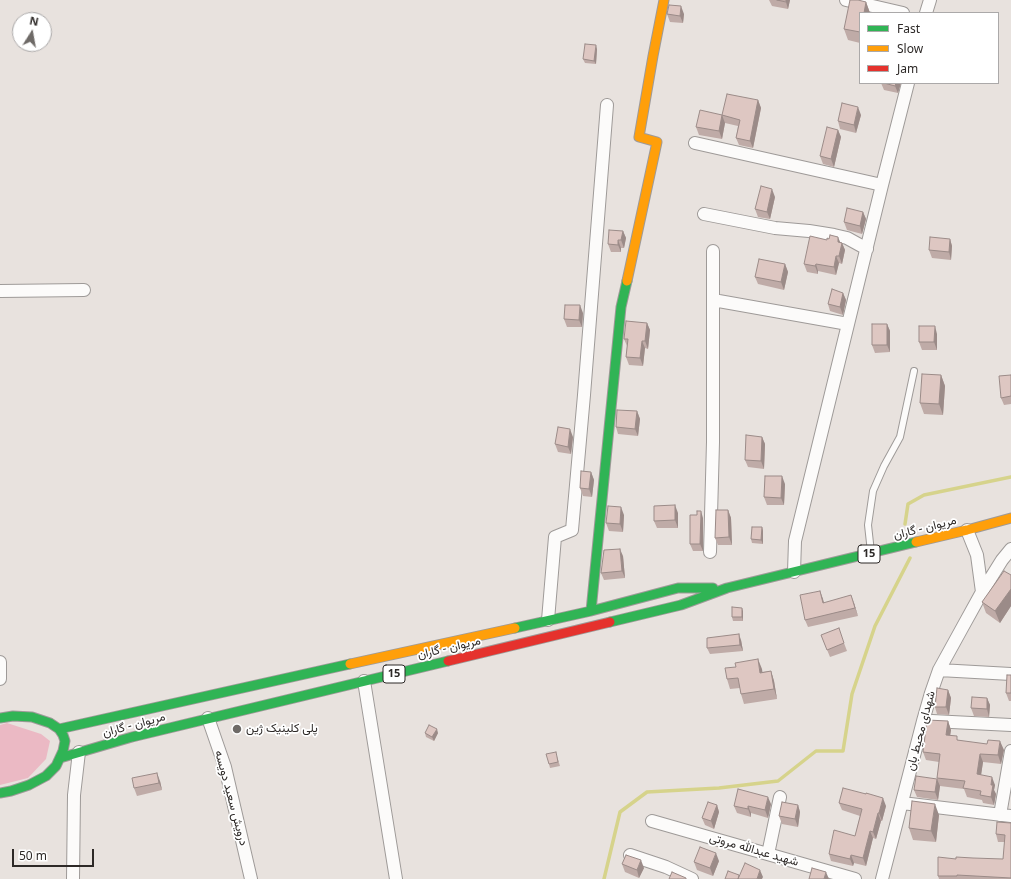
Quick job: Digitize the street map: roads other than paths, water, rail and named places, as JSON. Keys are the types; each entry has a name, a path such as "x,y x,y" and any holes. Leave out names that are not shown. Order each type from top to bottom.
{"main road":[{"path":"591,611 621,307 657,142 639,137 664,0"},
{"name":"مریوان - گاران","path":"60,758 132,737 208,718 681,605 727,588 871,554 1011,518"},
{"name":"مریوان - گاران","path":"59,729 143,716 591,611 678,588 727,588"},
{"path":"0,718 13,716 32,717 50,723 59,729 65,741 64,748 56,766 46,776 29,785 1,796"},
{"path":"143,716 147,728 153,732"}],"street":[{"path":"846,0 899,12"},
{"path":"926,12 930,0"},
{"path":"794,572 795,541 908,84"},
{"path":"548,620 555,537 572,530 585,388 607,104"},
{"path":"695,143 882,185"},
{"path":"704,214 775,228 834,235 847,238 867,249"},
{"path":"710,552 713,442 713,251"},
{"path":"0,291 84,290"},
{"path":"713,300 848,324"},
{"path":"967,530 976,555 982,592"},
{"name":"شهدای محیط بان","path":"882,879 923,721 939,670 982,592 1007,561 1011,549"},
{"path":"0,662 0,679"},
{"path":"939,670 1011,674"},
{"path":"364,681 396,879"},
{"name":"درویش سعید دویسه","path":"208,718 225,767 251,879"},
{"path":"923,721 1011,725"},
{"path":"902,803 1006,815 1011,751"},
{"path":"73,879 74,795 78,752"},
{"path":"768,854 780,796"},
{"name":"شهید عبدالله مروتی","path":"652,821 855,879"},
{"path":"630,855 666,867 692,879"}],"lane":[{"path":"871,554 868,525 873,491 884,466 900,437 914,371"}],"waterway":[{"path":"905,524 908,504 924,495 1011,477"},
{"path":"604,879 620,812 647,792 719,788 778,781 816,751 843,751 852,694 875,626 910,558"}],"place":[{"name":"پلی کلینیک ژین","path":"237,729"}]}
